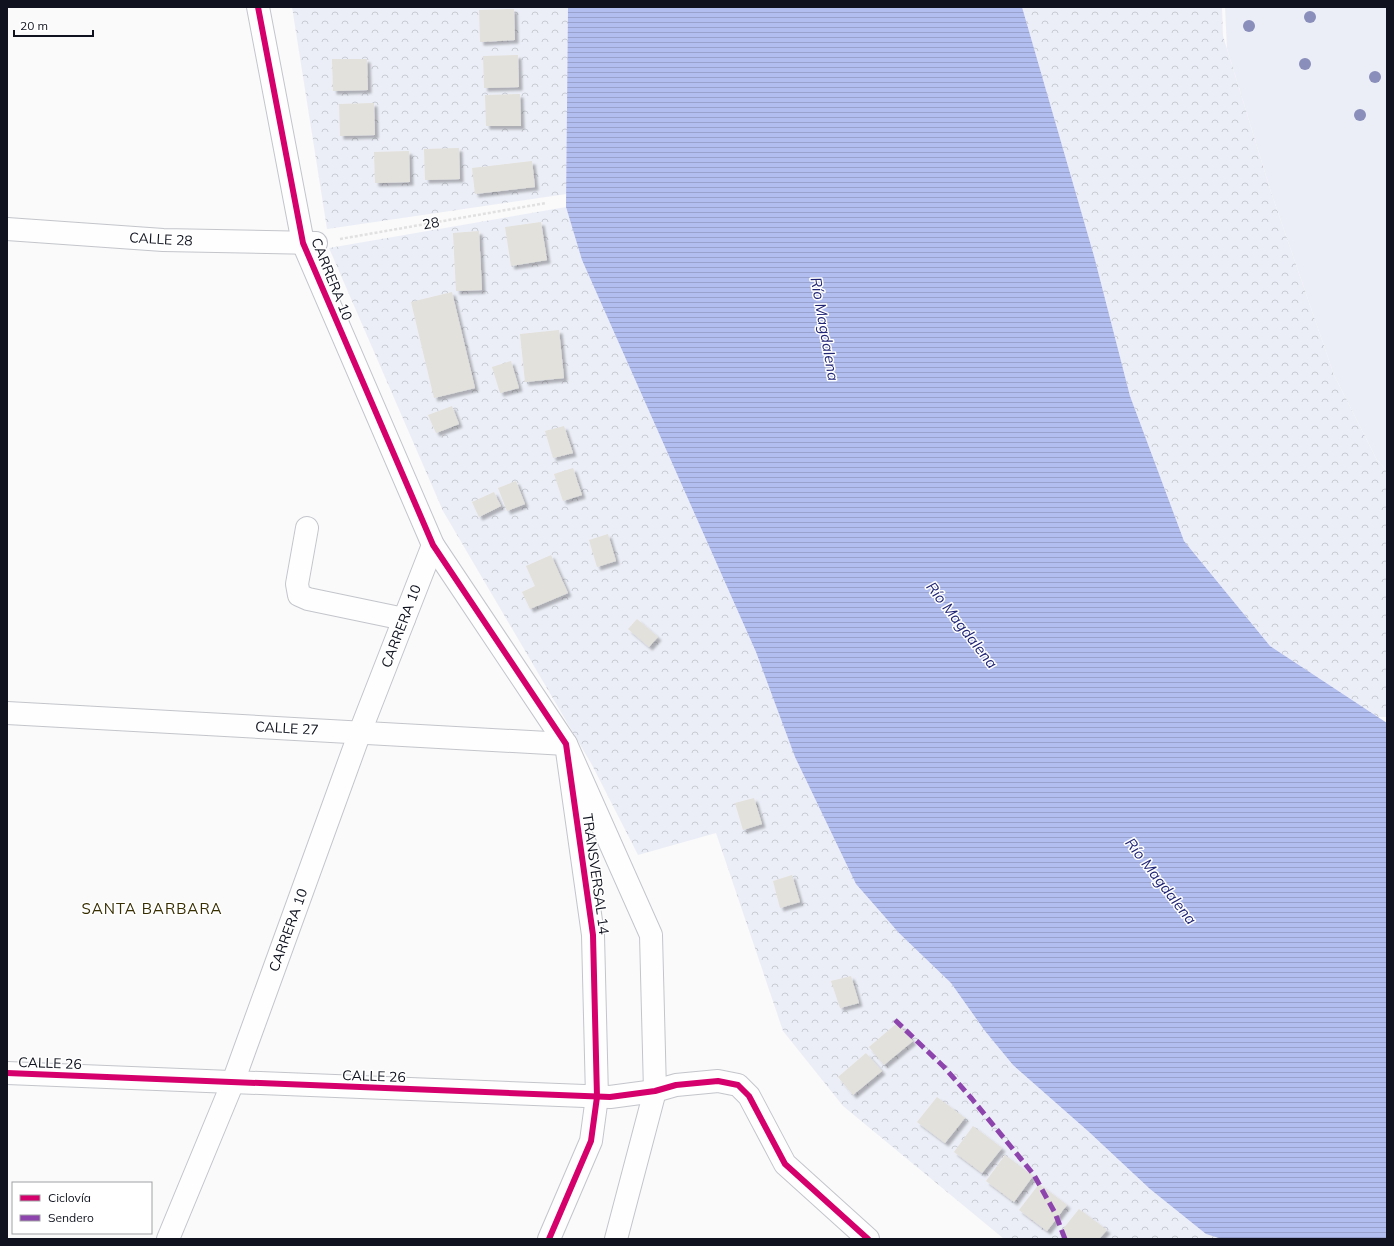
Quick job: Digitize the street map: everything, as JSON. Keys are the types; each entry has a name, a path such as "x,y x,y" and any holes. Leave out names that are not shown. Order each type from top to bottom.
{"street":[{"name":"CARRERA 10","path":"168,1239 233,1082 360,732 433,545 309,243 290,168 258,7"},
{"name":"CALLE 28","path":"7,229 163,240 309,243"},
{"path":"307,528 297,584 299,595 308,599 404,618"},
{"name":"TRANSVERSAL 14","path":"433,545 566,744 593,935 597,1097 591,1141 549,1239"},
{"name":"CALLE 27","path":"7,713 566,744"},
{"path":"566,744 651,935 655,1091 616,1239"},
{"name":"CALLE 26","path":"7,1073 597,1097 610,1097 655,1091 676,1085 718,1081 738,1085 748,1096 785,1164 868,1239"}],"green space":[{"path":"292,7 568,7 567,194 327,229"},
{"path":"1022,7 1222,7 1223,36 1271,192 1334,375 1377,460 1387,471 1387,717 1378,717 1270,646 1184,541 1130,396 1094,256"},
{"path":"1225,7 1387,7 1387,471 1377,460 1334,375 1271,192 1227,49"},
{"path":"566,207 582,260 756,652 795,757 856,884 899,933 951,983 985,1031 1013,1065 1089,1132 1150,1189 1206,1234 1222,1239 1004,1239 843,1106 783,1031 716,833 638,855 592,765 443,511 329,248"}],"water":[{"name":"Río Magdalena","path":"568,7 1022,7 1094,256 1130,396 1184,541 1270,646 1387,723 1387,1239 1222,1239 1206,1234 1150,1189 1089,1132 1013,1065 985,1031 951,983 899,933 856,884 795,757 756,652 582,260 566,207"}],"building":[{"path":"514,9 515,40 480,42 479,10"},
{"path":"518,55 519,87 484,88 483,56"},
{"path":"332,59 367,59 368,90 333,91"},
{"path":"520,94 521,126 486,126 485,95"},
{"path":"374,103 375,135 340,136 339,104"},
{"path":"459,148 460,179 425,180 424,149"},
{"path":"409,151 410,182 375,183 374,152"},
{"path":"532,161 535,187 475,194 472,168"},
{"path":"541,222 547,260 511,266 505,227"},
{"path":"479,231 482,290 456,291 453,233"},
{"path":"452,292 475,388 434,398 411,302"},
{"path":"559,330 564,378 525,382 520,334"},
{"path":"511,361 519,388 500,393 492,367"},
{"path":"452,406 459,424 436,433 428,415"},
{"path":"564,426 573,453 553,458 545,431"},
{"path":"573,468 582,495 563,501 554,474"},
{"path":"516,481 525,504 507,511 498,488"},
{"path":"494,492 501,506 479,517 472,502"},
{"path":"608,534 616,561 597,567 589,540"},
{"path":"551,555 568,593 530,609 522,592 535,586 526,566"},
{"path":"637,619 658,637 649,647 628,629"},
{"path":"754,798 762,824 743,830 735,803"},
{"path":"792,875 800,902 780,908 773,881"},
{"path":"851,976 859,1003 840,1008 831,981"},
{"path":"897,1023 913,1041 884,1065 869,1047"},
{"path":"866,1053 882,1071 853,1095 838,1077"},
{"path":"937,1097 965,1118 945,1143 917,1122"},
{"path":"973,1126 1002,1148 982,1173 954,1152"},
{"path":"1005,1155 1033,1176 1014,1202 986,1181"},
{"path":"1039,1184 1067,1205 1047,1231 1019,1210"},
{"path":"1079,1209 1107,1230 1099,1239 1065,1239 1059,1234"}],"marked path":[{"path":"895,1020 944,1067 1034,1175 1055,1213 1065,1239"}],"cycle path":[{"path":"258,7 303,243 433,545 566,744 593,935 597,1097 591,1141 549,1239"},
{"path":"7,1073 610,1097 655,1091 676,1085 718,1081 738,1085 749,1096 785,1164 868,1239"}],"district":[{"name":"SANTA BARBARA","path":"152,908"}]}
